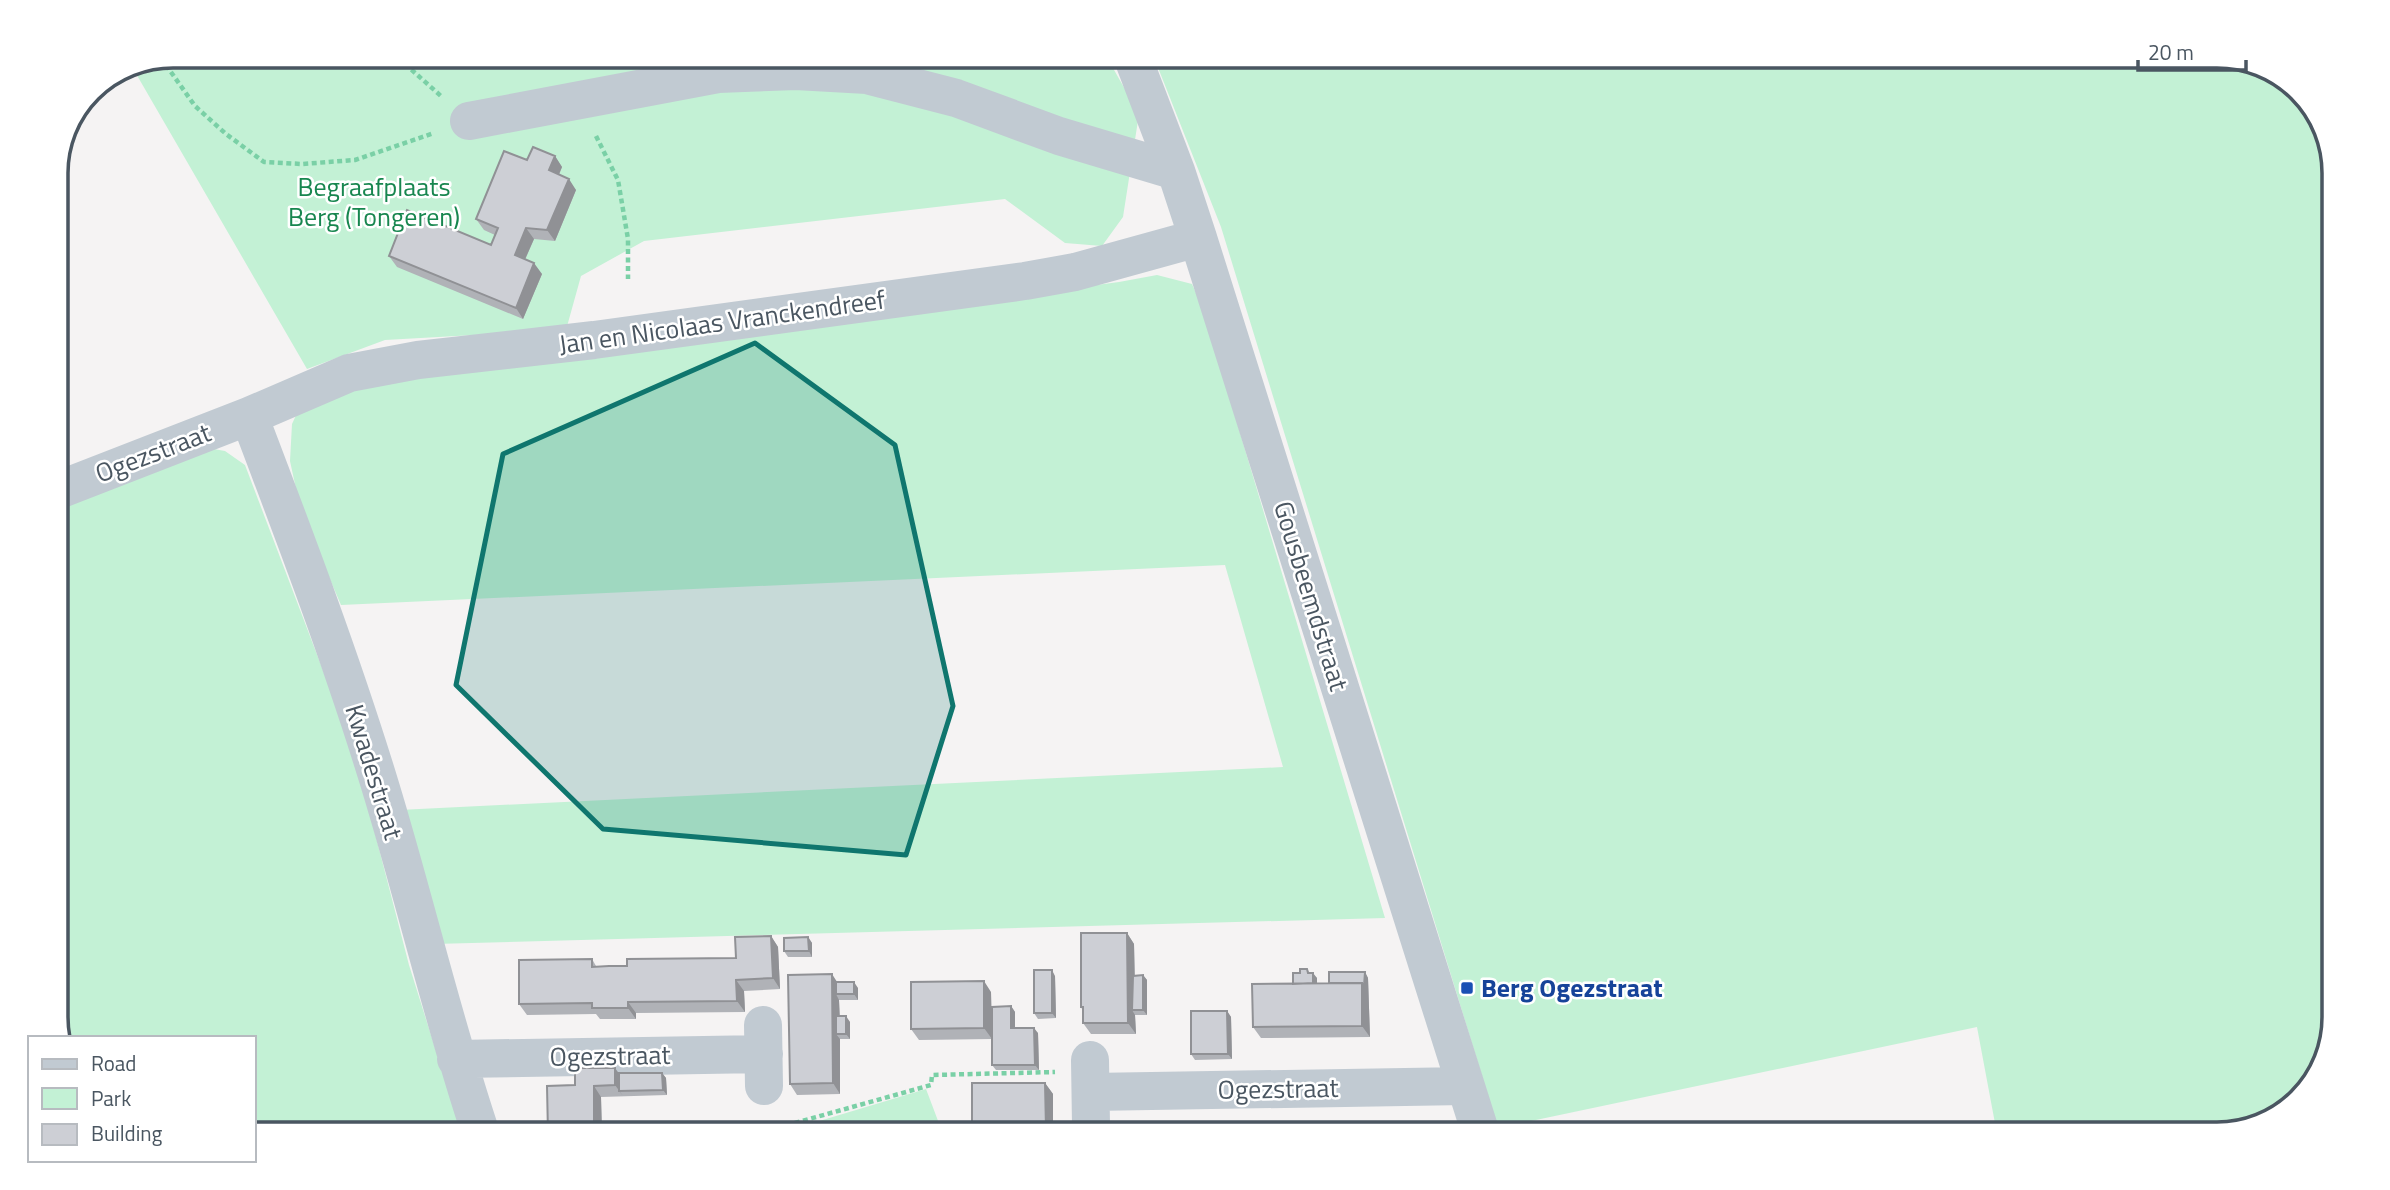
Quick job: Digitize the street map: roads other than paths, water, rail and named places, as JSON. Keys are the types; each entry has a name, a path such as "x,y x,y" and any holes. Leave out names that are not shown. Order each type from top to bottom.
{"street":[{"name":"Gousbeemdstraat","path":"1137,68 1176,171 1198,239 1476,1122"},
{"path":"469,121 718,74 796,71 866,75 956,98 1059,136 1176,171"},
{"name":"Jan en Nicolaas Vranckendreef","path":"250,416 349,373 407,362 608,338 1025,281 1075,272 1198,239"},
{"name":"Ogezstraat","path":"68,486 250,416"},
{"name":"Kwadestraat","path":"250,416 318,602 379,781 456,1059 477,1122"},
{"name":"Ogezstraat","path":"456,1059 764,1055"},
{"name":"Ogezstraat","path":"1091,1087 1465,1086"}],"place":[{"name":"Berg Ogezstraat","path":"1467,988"}],"park label":[{"name":"Begraafplaats Berg (Tongeren)","path":"374,202"}]}
